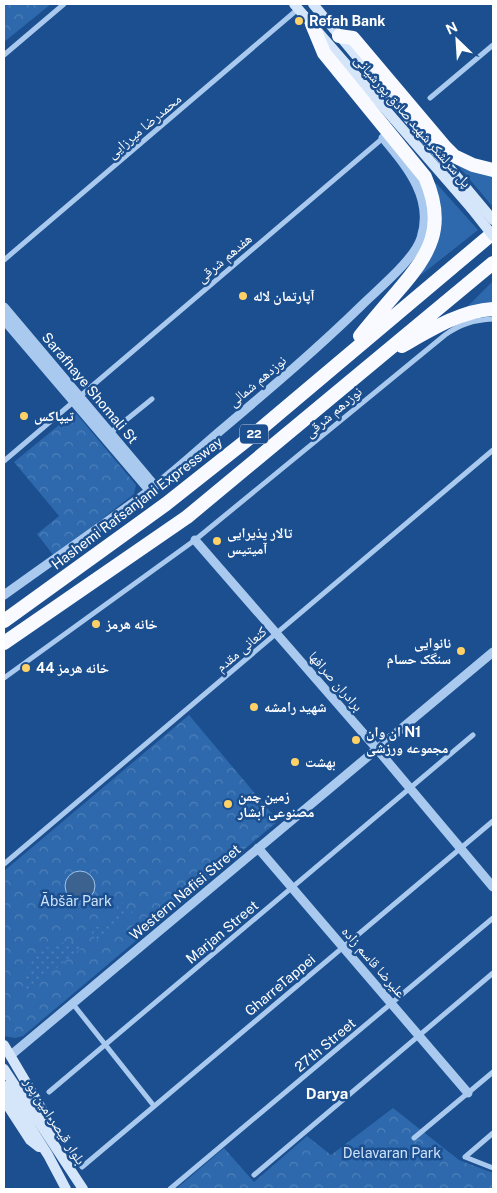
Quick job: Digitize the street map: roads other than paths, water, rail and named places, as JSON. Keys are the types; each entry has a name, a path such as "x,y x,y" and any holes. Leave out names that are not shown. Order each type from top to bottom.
{"highway":[{"path":"312,24 324,53 425,177 432,198 435,220 432,238 421,262 337,364"},
{"path":"339,36 353,38 449,151 473,165 493,170"},
{"name":"Hashemi Rafsanjani Expressway","path":"4,621 166,504 257,432 493,234"},
{"name":"22","path":"4,643 187,517 493,263"},
{"path":"369,365 463,314 493,309"}],"main road":[{"name":"پل سرلشکر شهید صادق پورشیانی","path":"313,4 475,205 493,234"},
{"name":"پل سرلشکر شهید صادق پورشیانی","path":"296,7 475,205 493,220"},
{"path":"4,1045 43,1111 58,1149"},
{"name":"بلوار قیصر امین پور","path":"4,1069 83,1189"},
{"name":"بلوار قیصر امین پور","path":"4,1086 48,1155 66,1189"},
{"path":"4,1100 30,1140 48,1155"}],"street":[{"path":"4,55 64,4"},
{"name":"محمدرضا میرزایی","path":"4,260 296,7"},
{"path":"430,98 493,45"},
{"name":"هفدهم شرقی","path":"4,461 383,138"},
{"name":"نوزدهم شمالی","path":"4,595 152,488 318,348 398,270 417,248 424,226 422,199 418,186 408,169 383,138"},
{"name":"Sarafhaye Shomali St","path":"4,308 76,399 110,433 152,488"},
{"name":"نوزدهم شرقی","path":"4,678 195,540 457,326 471,321 493,319"},
{"name":"Sarafhaye Shomali St","path":"4,320 76,399 152,488"},
{"path":"110,433 152,400"},
{"name":"کنعانی مقدم","path":"4,864 493,450"},
{"name":"برادران صرافها","path":"195,540 377,749 493,887"},
{"name":"Western Nafisi Street","path":"11,1056 493,652"},
{"name":"Marjan Street","path":"49,1092 473,735"},
{"name":"GharreTappei","path":"82,1167 493,821"},
{"name":"علیرضا قاسم زاده","path":"258,848 468,1093"},
{"name":"27th Street","path":"170,1189 493,918"},
{"path":"254,1175 493,973"},
{"path":"73,1004 154,1106"},
{"path":"414,1138 493,1072"},
{"path":"493,1133 465,1156 493,1168"}],"place":[{"name":"Refah Bank","path":"299,21"},
{"name":"آپارتمان لاله","path":"243,296"},
{"name":"تیپاکس","path":"24,416"},
{"name":"تالار پذیرایی آمیتیس","path":"217,541"},
{"name":"خانه هرمز","path":"96,624"},
{"name":"نانوایی سنگک حسام","path":"461,651"},
{"name":"خانه هرمز 44","path":"26,668"},
{"name":"شهید رامشه","path":"254,707"},
{"name":"ان وان N1 مجموعه ورزشی","path":"356,740"},
{"name":"بهشت","path":"295,762"},
{"name":"زمین چمن مصنوعی آبشار","path":"228,804"}],"district":[{"name":"Darya","path":"327,1094"}],"park label":[{"name":"Ābšār Park","path":"76,901"},
{"name":"Delavaran Park","path":"392,1153"}]}
